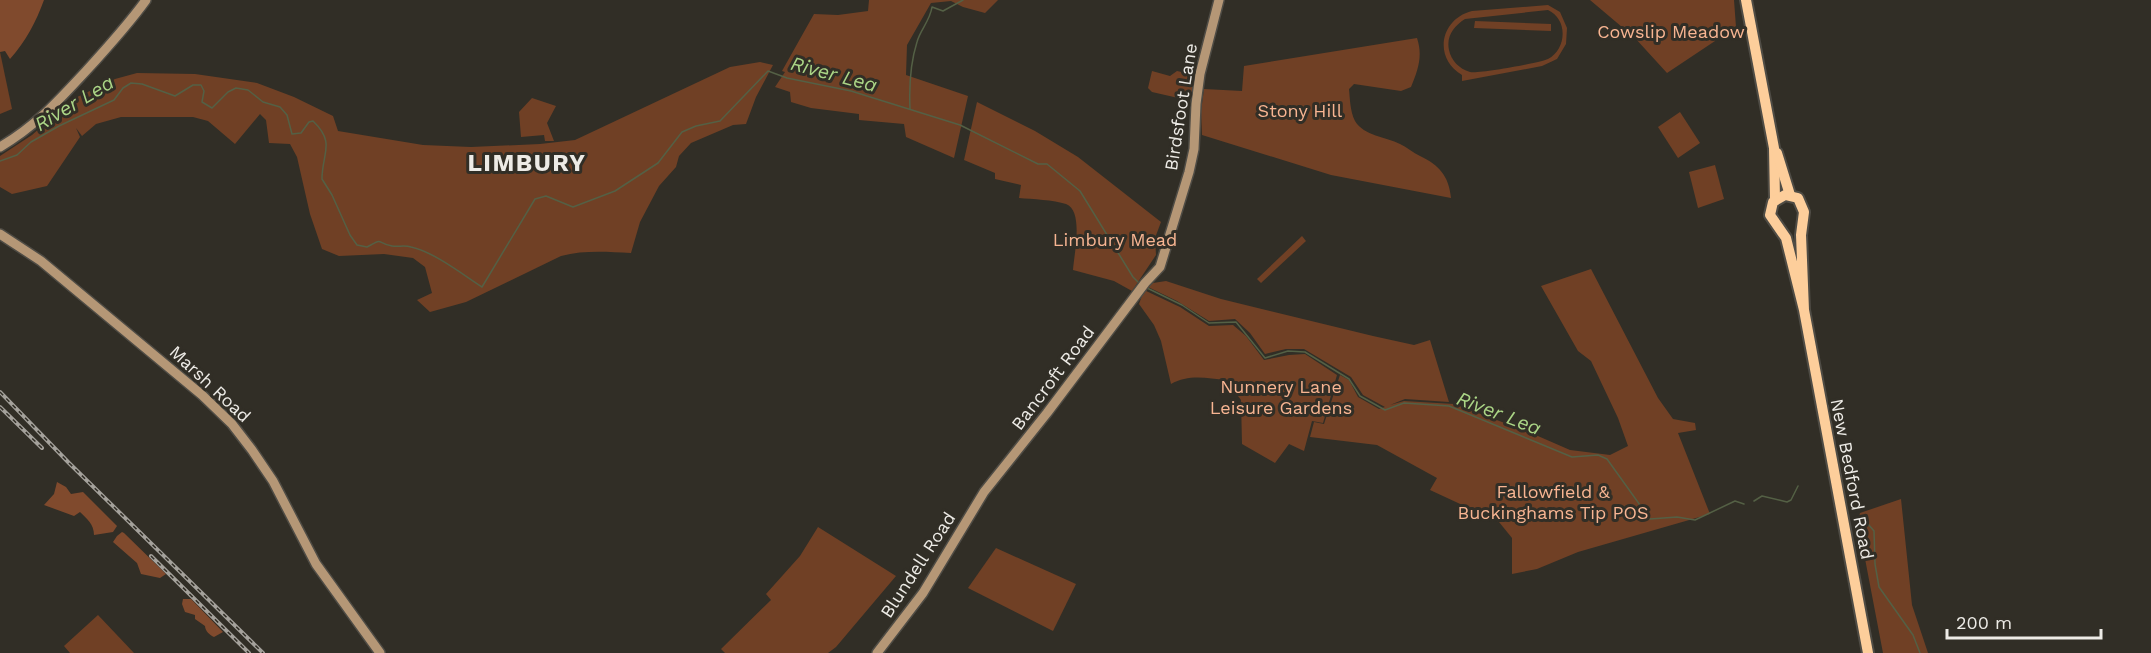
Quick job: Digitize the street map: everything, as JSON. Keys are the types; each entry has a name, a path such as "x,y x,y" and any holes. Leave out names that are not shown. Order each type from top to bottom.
{"highway":[{"path":"1746,0 1774,148 1775,199"},
{"path":"1774,148 1779,157 1790,195"},
{"path":"1790,195 1801,202 1804,209 1803,217 1796,225 1792,227 1778,225 1770,215 1775,199 1779,196 1790,195"},
{"name":"New Bedford Road","path":"1803,217 1801,243 1804,310"},
{"name":"New Bedford Road","path":"1778,225 1786,238 1804,310 1868,653"}],"street":[{"path":"0,147 27,131 62,98 117,37 146,0"},
{"name":"Birdsfoot Lane","path":"1144,285 1160,267 1189,172 1194,149 1200,74 1219,0"},
{"name":"Marsh Road","path":"0,235 41,261 137,339 232,424 273,481 316,564 380,653"},
{"name":"Bancroft Road","path":"984,492 1144,285"},
{"name":"Blundell Road","path":"877,653 923,593 984,492"}],"green space":[{"path":"869,0 998,0 985,13 951,1 931,3 907,45 906,75 968,96 954,158 906,137 904,124 859,120 859,114 811,108 791,102 790,92 775,87 814,14 838,15 868,11"},
{"name":"Cowslip Meadow","path":"1590,0 1734,0 1736,27 1667,73 1635,38"},
{"path":"1548,5 1560,12 1567,28 1566,44 1557,59 1542,66 1462,81 1462,75 1447,59 1444,40 1453,22 1461,15 1472,11","holes":["1548,10 1555,14 1562,27 1562,41 1559,48 1548,59 1509,68 1470,72 1459,66 1450,54 1448,45 1450,36 1454,28 1465,19"]},
{"path":"1475,21 1551,24 1551,31 1474,28"},
{"name":"Stony Hill","path":"1417,38 1420,51 1419,63 1411,87 1401,91 1354,84 1349,89 1351,109 1355,121 1364,130 1403,145 1438,167 1448,183 1451,198 1331,175 1202,135 1201,111 1204,89 1242,91 1244,66"},
{"path":"0,52 12,109 0,114"},
{"path":"760,62 773,65 756,97 746,124 733,125 691,143 679,156 676,167 659,186 640,222 631,253 587,252 561,256 466,302 430,312 417,300 432,293 425,267 413,258 384,254 339,256 322,249 310,214 297,157 290,144 269,143 266,120 260,114 235,144 208,121 193,117 121,117 96,124 82,136 76,128 80,137 47,186 12,194 0,187 0,156 32,135 73,99 115,79 137,73 195,74 257,83 294,97 333,116 338,131 423,145 471,147 575,140 730,67"},
{"path":"1152,71 1170,76 1177,71 1191,74 1194,80 1192,96 1187,100 1152,92 1148,88"},
{"path":"532,98 556,106 547,123 554,141 545,141 544,135 521,137 519,112"},
{"name":"Limbury Mead","path":"977,102 1035,131 1078,157 1161,222 1155,238 1156,255 1132,291 1114,281 1073,270 1076,224 1072,208 1066,204 1019,198 1021,185 995,179 995,173 964,160"},
{"path":"1680,112 1700,143 1678,158 1658,127"},
{"path":"1715,165 1724,199 1698,208 1689,172"},
{"path":"1302,236 1306,241 1261,283 1257,279"},
{"name":"Fallowfield & Buckinghams Tip POS","path":"1591,269 1658,398 1673,419 1695,423 1696,430 1678,433 1710,514 1578,552 1537,569 1512,574 1512,538 1499,522 1430,490 1437,478 1377,445 1310,437 1314,422 1324,424 1340,375 1349,380 1358,397 1379,409 1385,407 1363,395 1351,377 1304,349 1286,349 1265,354 1250,333 1235,319 1209,321 1177,301 1148,287 1153,283 1166,281 1221,299 1373,336 1414,345 1430,340 1449,402 1405,399 1390,405 1404,401 1454,404 1570,450 1610,455 1628,446 1618,418 1591,361 1578,351 1541,286"},
{"name":"Nunnery Lane Leisure Gardens","path":"1144,290 1180,307 1209,326 1233,325 1246,336 1264,360 1305,354 1337,375 1323,423 1312,421 1304,451 1289,444 1275,463 1242,444 1241,400 1226,380 1191,378 1171,384 1161,341 1154,325 1139,304"},
{"path":"1901,499 1912,605 1928,653 1883,653 1858,522 1860,513"},
{"path":"818,527 896,576 836,647 828,653 725,653 721,649 771,600 766,594 800,556"},
{"path":"996,548 1076,584 1053,631 968,588"},
{"path":"98,615 134,653 70,653 64,646"}],"shaded area":[{"path":"0,0 44,0 30,31 10,59 5,51 0,52"},
{"path":"57,482 66,487 71,494 83,492 117,526 113,532 94,535 88,519 80,512 74,516 44,505 54,494"},
{"path":"122,532 166,574 160,578 141,574 137,563 113,542"},
{"path":"183,599 191,599 223,632 214,637 209,634 205,626 195,619 195,615 185,612"}],"waterway":[{"path":"910,109 913,59 918,38 932,7 943,11 963,0"},
{"name":"River Lea","path":"0,161 17,155 31,142 59,126 114,100 123,88 131,83 142,84 175,96 193,85 201,85 204,91 202,102 212,108 228,92 236,88 248,90 263,102 280,107 287,115 292,134 301,133 309,122 313,121 320,129 326,142 322,179 357,245 367,247 378,241 392,246 409,246 448,264 482,287 535,199 546,196 573,207 615,191 658,163 682,132 696,126 720,121 768,71 787,78 851,91 960,125 1038,164 1047,164 1080,191 1133,277 1139,283"},
{"name":"River Lea","path":"1145,287 1182,305 1209,323 1236,322 1265,358 1288,351 1305,352 1349,379 1360,396 1385,410 1404,403 1449,406 1572,457 1598,455 1607,459 1650,519 1677,517 1695,520 1735,501 1744,504"},
{"name":"River Lea","path":"1754,501 1762,496 1787,502 1791,500 1798,486"},
{"name":"River Lea","path":"1862,517 1874,531 1875,564 1879,587 1913,635 1920,653"}],"railway":[{"path":"0,392 263,653"},
{"path":"0,407 42,448"},
{"path":"151,556 249,653"}],"district":[{"name":"LIMBURY","path":"527,163"}]}
